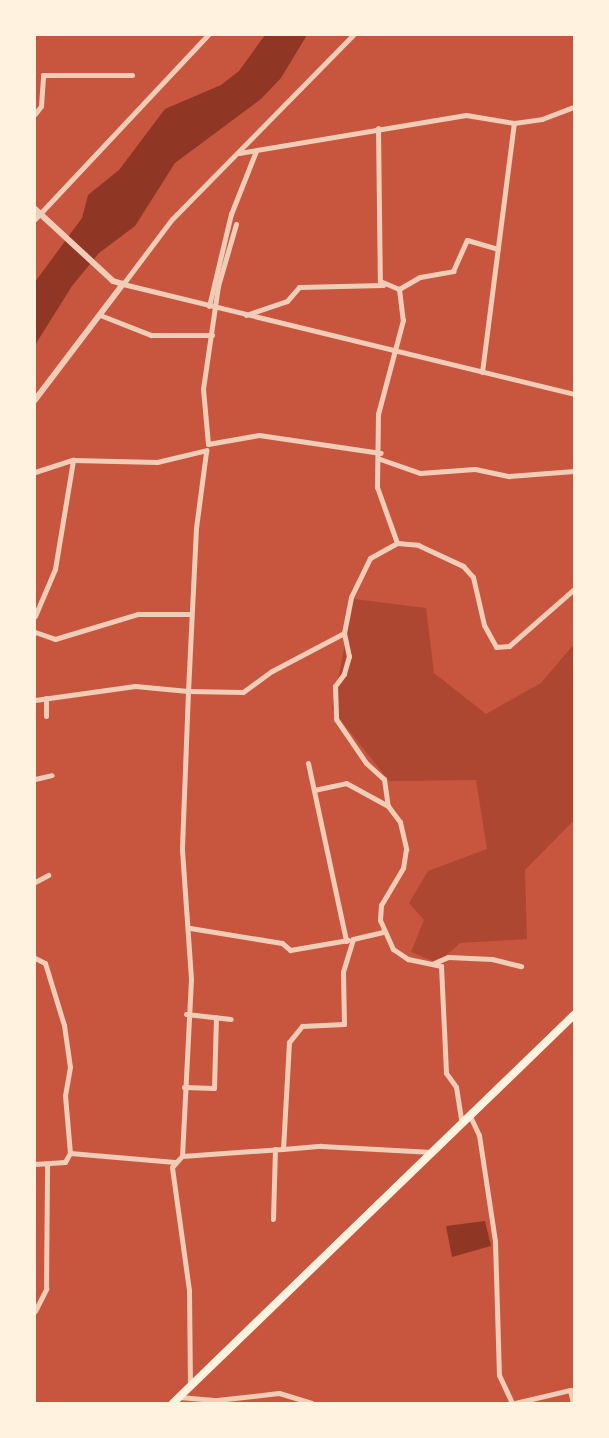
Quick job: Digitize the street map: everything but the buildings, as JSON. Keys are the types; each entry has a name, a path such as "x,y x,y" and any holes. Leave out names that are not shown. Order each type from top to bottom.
{"main road":[{"path":"173,1403 574,1015"}],"street":[{"path":"208,35 38,215 113,282 574,394"},
{"path":"35,400 172,219 354,35"},
{"path":"35,114 41,106 43,75 132,75"},
{"path":"238,153 378,128 466,115 514,122 542,119 574,107"},
{"path":"482,372 514,122"},
{"path":"378,128 383,285"},
{"path":"182,1156 186,1014 191,978 190,928 182,850 191,614 208,444 203,388 212,335 212,306 230,214 256,151"},
{"path":"212,306 236,224"},
{"path":"246,315 286,301 299,286 383,285 399,290 420,277 454,271 467,240 498,249"},
{"path":"397,542 378,488 380,456 378,414 403,320 399,290"},
{"path":"100,315 151,335 212,335"},
{"path":"208,444 260,435 380,456 420,473 476,469 508,476 574,472"},
{"path":"35,472 73,460 126,464 206,452"},
{"path":"35,616 55,569 73,460"},
{"path":"388,806 384,779 366,763 336,719 335,686 344,674 350,656 344,633 351,597 370,558 397,542 418,545 463,566 473,577 484,625 496,647 509,646 574,589"},
{"path":"35,632 54,639 138,614 191,614"},
{"path":"35,700 135,686 188,691 244,692 272,670 344,633"},
{"path":"46,698 46,716"},
{"path":"308,763 346,941"},
{"path":"35,779 52,775"},
{"path":"314,790 346,783 388,806 400,822 406,849 403,868 381,905 382,932 393,949 408,959 434,963 448,958 492,958 521,966"},
{"path":"35,882 48,875"},
{"path":"190,928 282,943 290,950 346,941 382,932"},
{"path":"283,1149 289,1042 302,1026 344,1024 343,972 353,939"},
{"path":"35,958 45,963 64,1025 70,1067 65,1095 70,1152 65,1162 48,1165 35,1164"},
{"path":"434,963 443,972 446,1074 456,1087 462,1124"},
{"path":"186,1014 231,1019"},
{"path":"184,1087 214,1088 216,1017"},
{"path":"470,1116 479,1135 495,1242 498,1370 514,1403 570,1390 573,1403"},
{"path":"190,1387 188,1290 172,1176 175,1162 182,1156 321,1146 433,1152"},
{"path":"273,1219 276,1149"},
{"path":"70,1152 175,1162"},
{"path":"35,1311 46,1289 48,1165"},
{"path":"179,1397 217,1400 279,1392 311,1403"}],"shaded area":[{"path":"265,35 307,35 281,78 261,99 175,163 135,226 99,253 72,286 35,345 35,282 82,218 88,195 119,170 165,109 221,85 239,71"},
{"path":"354,599 426,608 434,673 486,714 541,683 574,644 574,820 525,870 527,939 460,943 438,963 411,952 424,920 409,903 428,871 487,849 476,780 389,781 332,709"},
{"path":"485,1221 491,1246 452,1257 446,1226"}]}
